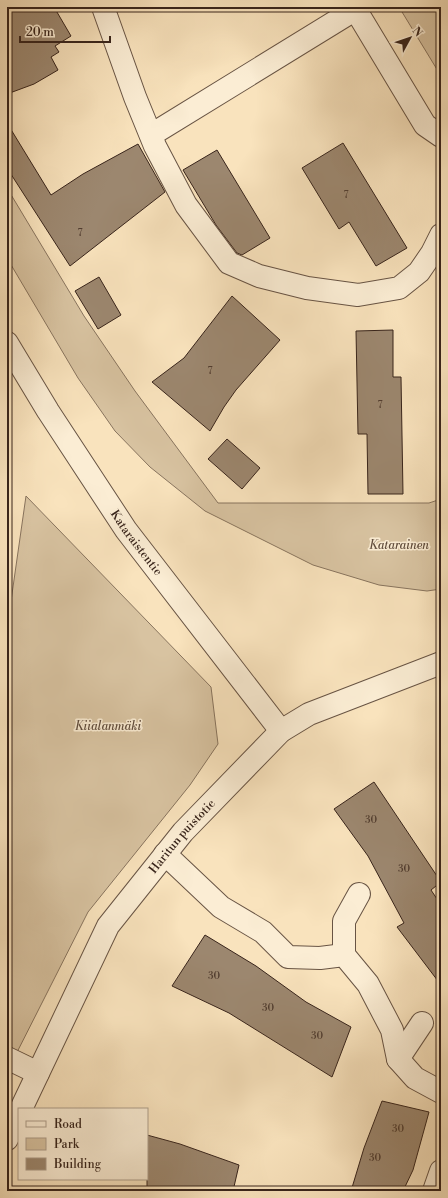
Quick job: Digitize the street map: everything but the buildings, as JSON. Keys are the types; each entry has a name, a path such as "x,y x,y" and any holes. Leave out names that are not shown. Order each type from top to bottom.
{"street":[{"path":"104,7 135,97 151,135 186,205 230,263 259,276 307,288 358,296 398,288 420,272 441,235"},
{"path":"151,135 355,8 425,125 441,136"},
{"name":"Kataraistentie","path":"7,343 48,411 126,530 281,731"},
{"name":"Haritun puistotie","path":"21,1108 108,926 183,832 281,731 309,714 441,663"},
{"path":"165,854 221,907 263,932 288,957 320,958 344,955"},
{"path":"359,894 344,921 344,955 368,984 392,1030 398,1060 415,1078 441,1092"},
{"path":"398,1060 422,1023"},
{"path":"7,1058 38,1073"},
{"path":"7,1139 18,1116"},
{"path":"434,1191 441,1171"}],"green space":[{"path":"399,7 441,7 441,76"},
{"name":"Katarainen","path":"7,188 84,316 135,391 218,503 429,503 441,499 441,589 427,591 379,585 313,565 205,511 150,467 115,431 78,378 7,258"},
{"name":"Kiialanmäki","path":"26,496 211,687 218,744 190,785 88,912 7,1072 7,629"}]}
